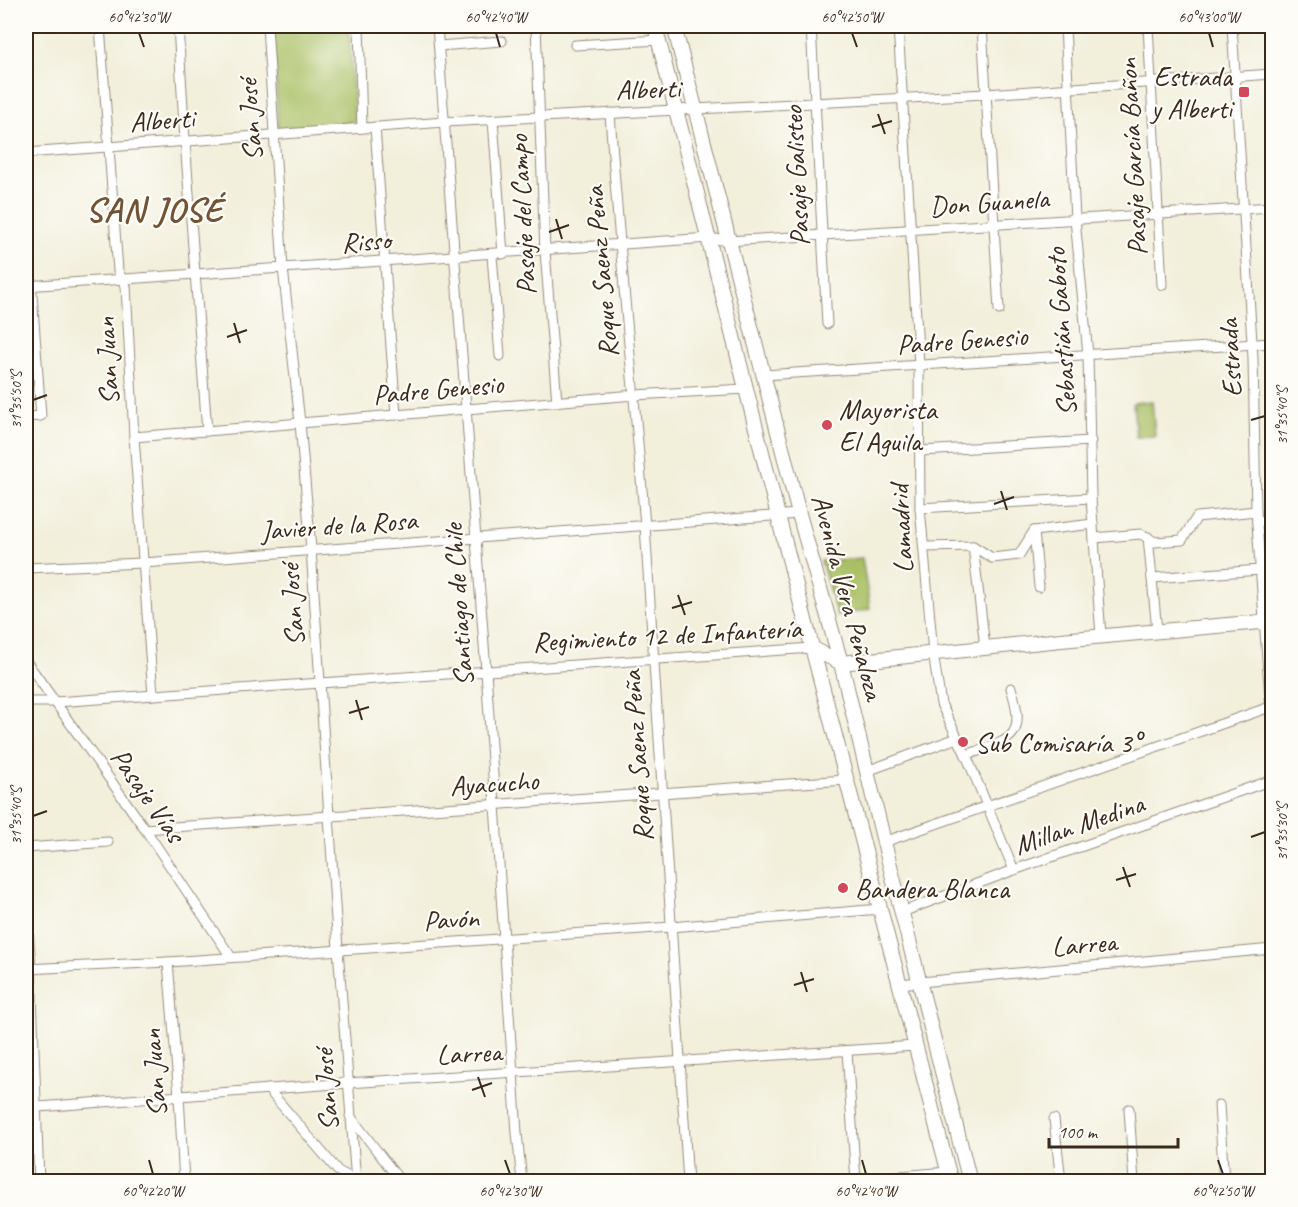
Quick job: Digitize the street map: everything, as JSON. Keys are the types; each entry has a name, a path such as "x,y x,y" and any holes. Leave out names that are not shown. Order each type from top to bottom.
{"main road":[{"name":"Avenida Vera Peñaloza","path":"655,26 778,516 950,1177"},
{"name":"Avenida Vera Peñaloza","path":"674,26 799,514 841,663 970,1182"},
{"name":"Regimiento 12 de Infantería","path":"812,648 841,663 985,647 1268,621"}],"street":[{"name":"San Juan","path":"100,26 118,271 126,286 134,437 153,695"},
{"path":"178,26 207,431"},
{"name":"San José","path":"267,26 283,268 311,549 356,1181"},
{"path":"359,26 362,128"},
{"name":"Santiago de Chile","path":"437,26 522,1182"},
{"name":"Pasaje del Campo","path":"536,26 545,251 557,402"},
{"name":"Pasaje Galisteo","path":"811,26 827,324"},
{"name":"Lamadrid","path":"898,26 919,365 920,508 933,653 941,704 966,755 1014,870"},
{"path":"982,26 999,310"},
{"name":"Sebastián Gaboto","path":"1065,26 1075,219 1088,355 1091,498 1101,636"},
{"name":"Pasaje García Bañon","path":"1148,26 1162,285"},
{"name":"Estrada","path":"1232,26 1253,345 1256,511 1260,570 1268,621 1272,725"},
{"path":"575,45 659,40"},
{"path":"439,45 502,41"},
{"name":"Alberti","path":"26,153 445,122 903,99 1272,74"},
{"name":"Roque Saenz Peña","path":"609,113 645,526 688,1182"},
{"path":"493,120 503,254"},
{"path":"375,127 396,415"},
{"name":"Don Guanela","path":"709,238 728,241 1272,207"},
{"path":"26,213 28,286 41,416 26,417"},
{"name":"Risso","path":"28,286 455,258 709,238"},
{"path":"492,255 500,356"},
{"name":"Padre Genesio","path":"763,375 1272,344"},
{"name":"Padre Genesio","path":"134,437 634,395 746,388"},
{"path":"921,451 1091,441"},
{"path":"920,508 1091,498"},
{"path":"1094,538 1141,534 1155,542 1182,540 1197,517 1256,511"},
{"name":"Javier de la Rosa","path":"26,568 143,563 799,514"},
{"path":"1257,522 1272,520"},
{"path":"1034,531 1093,524"},
{"path":"924,548 973,546 992,558 1019,555 1034,531"},
{"path":"1034,531 1039,586"},
{"path":"1148,537 1157,631"},
{"path":"973,546 985,647"},
{"path":"1152,578 1260,570"},
{"name":"Regimiento 12 de Infantería","path":"26,702 56,702 812,648"},
{"name":"Pasaje Vías","path":"26,660 145,829 231,957"},
{"path":"966,755 1005,742 1015,730 1018,717 1011,688"},
{"path":"884,842 1270,707"},
{"path":"867,771 957,738"},
{"name":"Ayacucho","path":"145,829 846,780"},
{"name":"Millan Medina","path":"902,912 1014,870 1272,780"},
{"path":"26,848 108,842"},
{"path":"26,902 30,1107 39,1182"},
{"name":"Pavón","path":"28,968 168,962 671,927 880,909"},
{"name":"Larrea","path":"899,984 1272,949"},
{"name":"San Juan","path":"168,962 184,1182"},
{"name":"Larrea","path":"30,1107 348,1083 915,1046"},
{"path":"847,1050 856,1180"},
{"path":"268,1089 338,1171 356,1181"},
{"path":"1219,1105 1224,1182"},
{"path":"1129,1109 1134,1182"},
{"path":"350,1116 401,1182"},
{"path":"1054,1119 1061,1182"},
{"path":"827,1182 950,1177"}],"green space":[{"path":"273,26 349,26 355,122 278,128"},
{"path":"1152,401 1155,436 1136,437 1133,403"},
{"path":"862,558 870,609 837,616 821,561"}],"place":[{"name":"Estrada y Alberti","path":"1244,92"},
{"name":"Mayorista El Aguila","path":"827,425"},
{"name":"Sub Comisaría 3°","path":"963,742"},
{"name":"Bandera Blanca","path":"843,888"}],"district":[{"name":"SAN JOSÉ","path":"155,209"}]}
